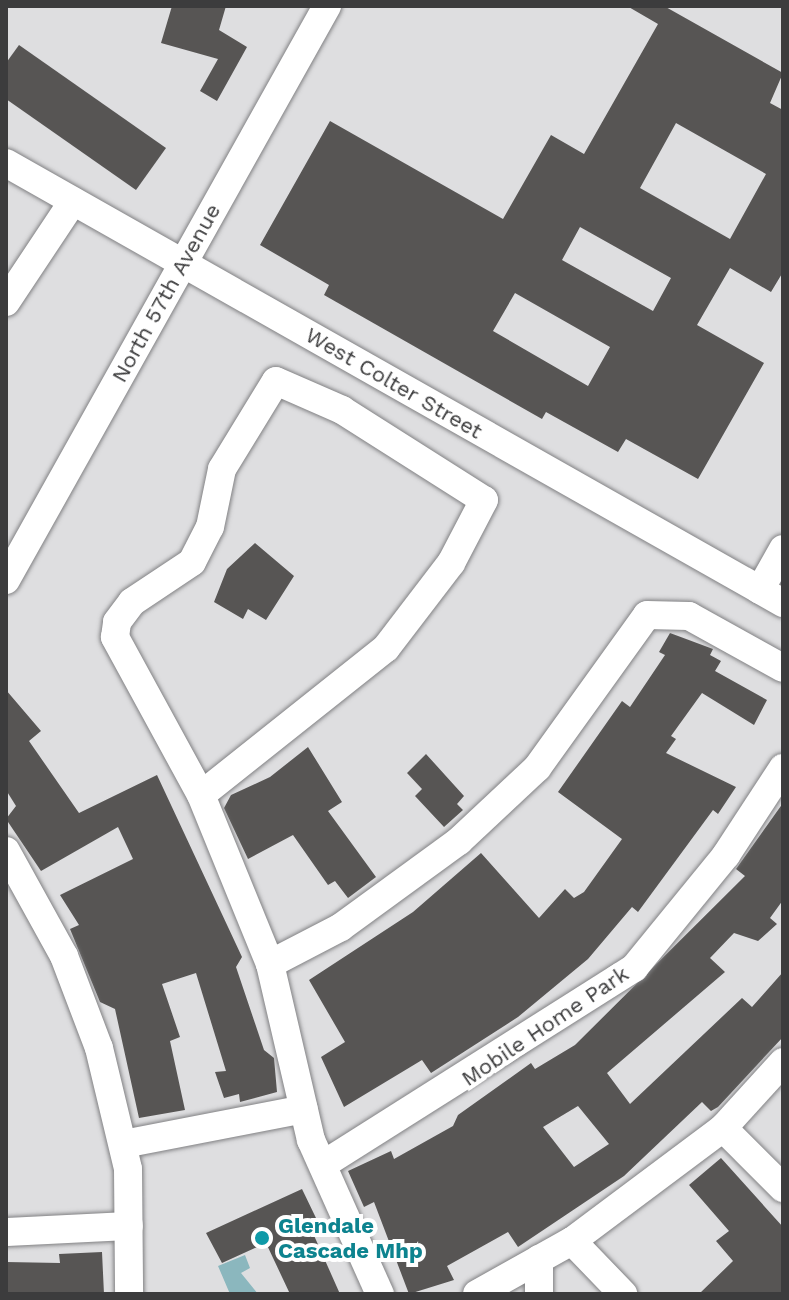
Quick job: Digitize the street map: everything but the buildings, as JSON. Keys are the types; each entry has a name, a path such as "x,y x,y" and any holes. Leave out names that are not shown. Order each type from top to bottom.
{"street":[{"name":"North 57th Avenue","path":"6,580 327,6"},
{"name":"West Colter Street","path":"6,163 772,596"},
{"path":"6,302 73,201"},
{"path":"201,795 386,648 451,563 484,500 342,410 276,381 222,469 210,527 192,562 132,602 117,622 115,637 201,795 270,964 304,1109 380,1294"},
{"path":"772,596 783,549"},
{"path":"270,964 341,927 459,841 537,768 647,615 689,616 783,668"},
{"name":"Mobile Home Park","path":"324,1164 634,968 726,855 783,768"},
{"path":"6,851 64,956 99,1048 123,1144 129,1226 129,1294"},
{"path":"477,1294 572,1241 723,1128 783,1062"},
{"path":"123,1144 304,1109"},
{"path":"723,1128 783,1188"},
{"path":"6,1232 129,1226"},
{"path":"572,1241 623,1294"},
{"path":"539,1259 539,1294"}],"water":[{"path":"245,1255 250,1268 241,1273 258,1294 230,1294 218,1266"}],"place":[{"name":"Glendale Cascade Mhp","path":"262,1238"}]}
